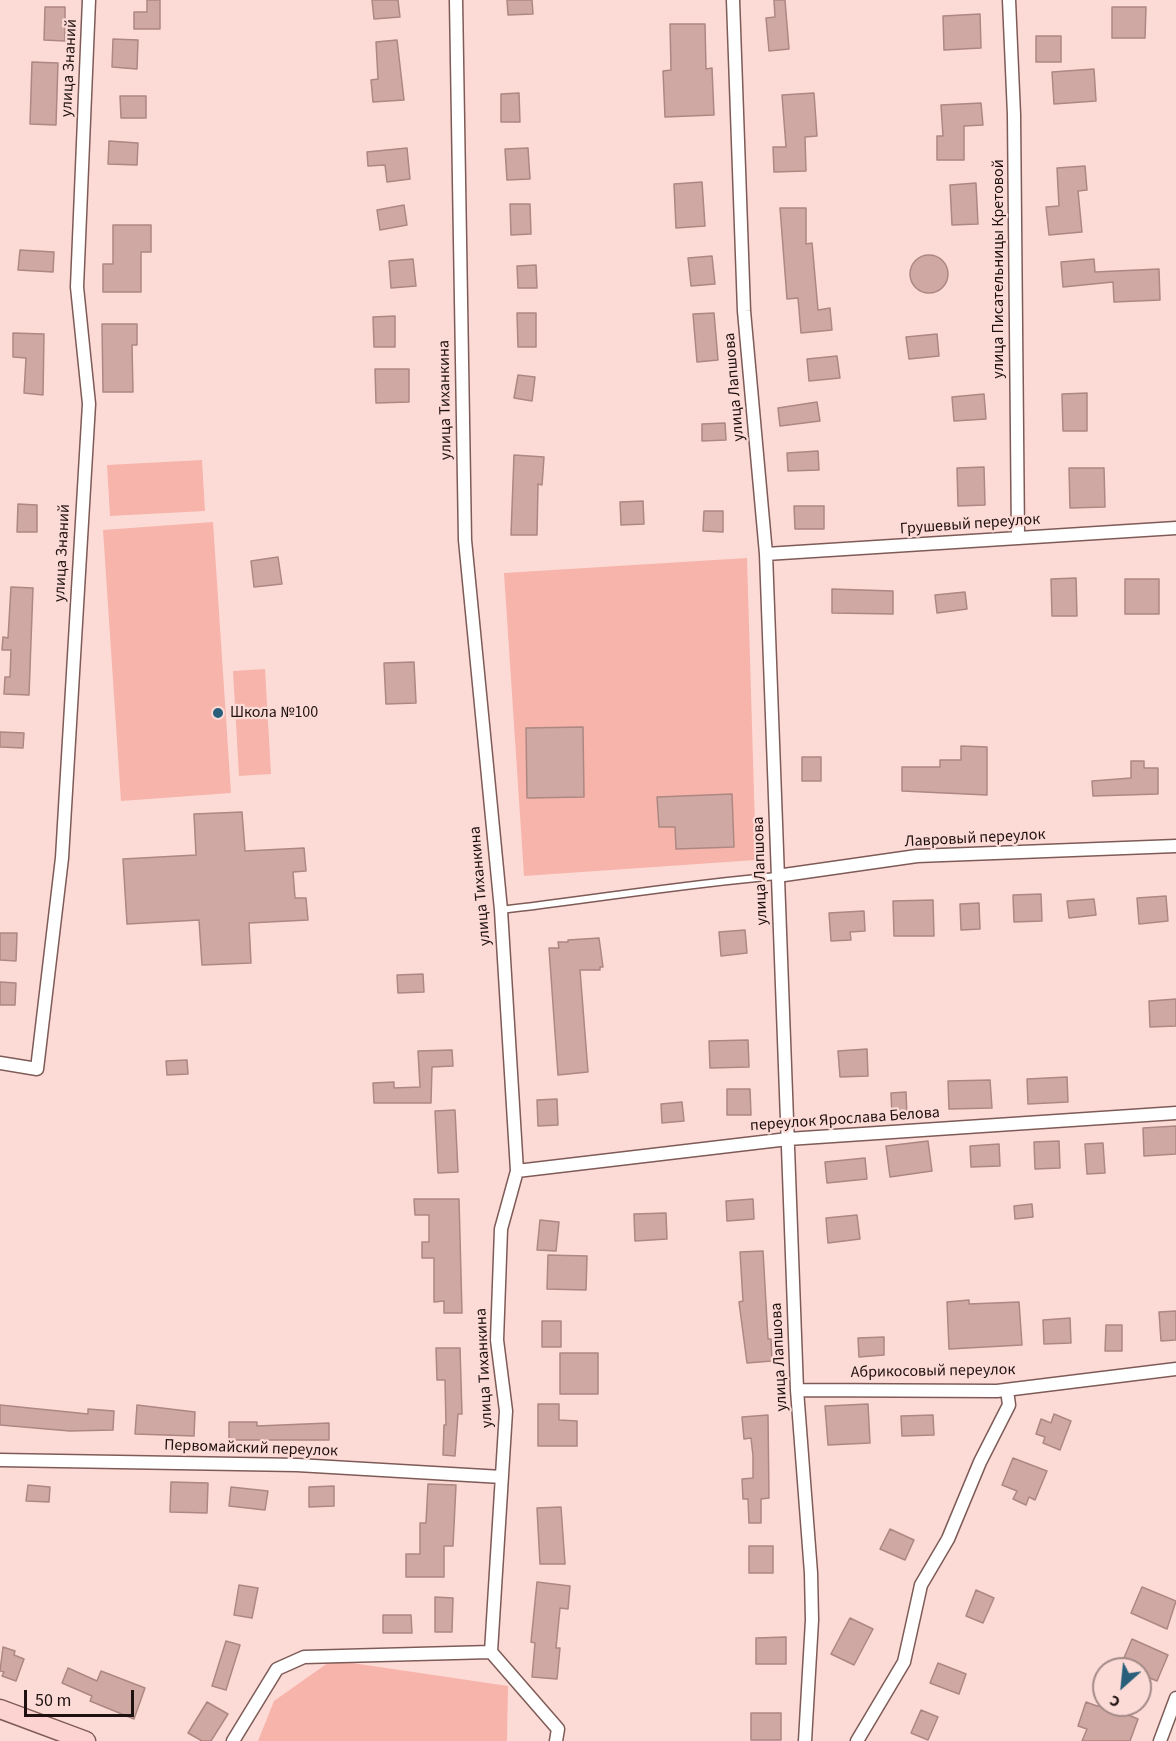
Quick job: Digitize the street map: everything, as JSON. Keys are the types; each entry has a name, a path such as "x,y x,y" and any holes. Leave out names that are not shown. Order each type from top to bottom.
{"street":[{"name":"улица Знаний","path":"0,1063 38,1069 62,858 89,404 76,287 89,0"},
{"name":"улица Тиханкина","path":"456,0 465,540 501,910 517,1170 501,1229 497,1340 506,1411 491,1652"},
{"name":"улица Лапшова","path":"733,0 744,311 766,554 797,1390 811,1573 812,1620 805,1741"},
{"name":"улица Писательницы Кретовой","path":"1009,0 1014,115 1018,538"},
{"name":"Грушевый переулок","path":"766,554 1176,528"},
{"name":"Лавровый переулок","path":"777,876 917,856 1176,846"},
{"name":"переулок Ярослава Белова","path":"517,1170 788,1139 1176,1113"},
{"name":"Абрикосовый переулок","path":"797,1390 1007,1390 1176,1369"},
{"path":"857,1741 904,1662 921,1585 948,1539 980,1462 1009,1405 1007,1390"},
{"name":"Первомайский переулок","path":"0,1460 297,1466 502,1477"},
{"path":"233,1741 278,1669 304,1657 491,1652 558,1729 556,1741"},
{"path":"1160,1741 1176,1698"},
{"path":"0,1708 86,1741"}],"lane":[{"path":"501,910 615,897 699,883 777,876"}],"shaded area":[{"path":"202,460 205,511 110,516 107,465"},
{"path":"213,522 231,793 121,801 103,530"},
{"path":"747,558 756,860 524,876 504,573"},
{"path":"265,669 271,774 239,776 233,671"},
{"path":"332,1660 508,1686 507,1741 258,1741 274,1701"}],"building":[{"path":"147,0 160,0 160,29 134,29 134,12 147,12"},
{"path":"372,0 398,0 400,17 374,19"},
{"path":"507,0 532,0 533,14 508,15"},
{"path":"774,0 785,0 789,49 769,51 766,18 775,17"},
{"path":"45,7 65,7 65,41 44,40"},
{"path":"1112,7 1146,7 1145,38 1112,38"},
{"path":"980,14 981,48 944,50 943,16"},
{"path":"670,24 705,24 706,69 712,68 714,115 665,117 663,71 671,70"},
{"path":"1036,36 1061,36 1061,62 1036,62"},
{"path":"113,39 138,40 137,69 112,67"},
{"path":"397,40 404,100 373,102 371,80 378,79 376,42"},
{"path":"32,62 58,63 56,125 30,124"},
{"path":"1094,69 1096,101 1054,104 1052,72"},
{"path":"519,93 520,122 501,122 501,94"},
{"path":"814,93 817,136 805,137 806,171 774,172 773,147 786,147 782,95"},
{"path":"120,96 146,96 146,118 121,118"},
{"path":"981,103 983,125 964,126 964,160 937,160 937,136 943,136 941,105"},
{"path":"109,141 138,143 137,165 108,164"},
{"path":"407,148 410,179 387,182 385,165 368,166 367,152"},
{"path":"528,148 530,179 507,180 505,149"},
{"path":"1085,166 1087,190 1078,191 1082,232 1049,235 1046,207 1059,206 1057,168"},
{"path":"702,182 705,226 676,228 674,184"},
{"path":"976,183 978,224 952,225 950,185"},
{"path":"510,204 530,204 531,234 511,235"},
{"path":"404,205 407,225 380,230 377,210"},
{"path":"780,208 806,208 806,244 812,243 818,310 830,308 832,330 801,333 798,298 787,299"},
{"path":"113,225 151,225 151,252 141,252 141,292 103,292 103,264 113,264"},
{"path":"20,250 54,252 53,272 18,270"},
{"path":"929,255 943,260 948,274 943,288 929,293 915,288 910,274 915,260"},
{"path":"712,256 715,284 691,286 688,258"},
{"path":"413,259 416,286 391,288 389,261"},
{"path":"1094,259 1095,272 1159,269 1160,300 1114,302 1113,282 1063,287 1061,262"},
{"path":"536,265 537,288 518,288 517,266"},
{"path":"517,313 536,313 536,347 518,347"},
{"path":"714,313 718,360 697,362 693,314"},
{"path":"395,316 395,347 374,347 373,317"},
{"path":"102,324 137,324 137,345 132,345 133,392 103,392"},
{"path":"13,333 44,334 43,395 24,393 26,358 13,357"},
{"path":"937,334 939,356 909,359 906,337"},
{"path":"837,356 840,378 809,381 807,359"},
{"path":"375,369 409,369 409,402 376,403"},
{"path":"518,375 535,377 532,401 514,398"},
{"path":"1087,393 1087,431 1063,431 1062,394"},
{"path":"984,394 986,419 954,421 952,397"},
{"path":"817,402 820,421 780,426 778,408"},
{"path":"725,423 726,440 702,441 702,424"},
{"path":"818,451 819,470 788,471 787,453"},
{"path":"514,455 544,457 542,485 538,484 537,535 511,535"},
{"path":"984,467 985,505 958,506 957,468"},
{"path":"1069,468 1104,468 1105,507 1070,508"},
{"path":"643,501 644,524 621,525 620,502"},
{"path":"18,504 37,505 37,532 17,532"},
{"path":"794,506 824,506 824,529 795,529"},
{"path":"704,511 723,511 723,532 703,531"},
{"path":"278,557 282,584 254,587 251,561"},
{"path":"1076,578 1077,616 1052,616 1051,579"},
{"path":"1125,579 1159,579 1159,614 1125,614"},
{"path":"11,587 33,588 29,695 4,694 5,677 10,677 11,650 2,650 3,637 8,638"},
{"path":"832,589 893,591 893,614 832,613"},
{"path":"965,592 967,609 937,613 935,595"},
{"path":"414,662 416,703 386,704 384,663"},
{"path":"583,727 584,797 527,798 526,728"},
{"path":"0,732 24,733 23,748 0,747"},
{"path":"961,746 987,747 987,795 902,791 902,767 940,767 940,760 961,760"},
{"path":"802,757 821,757 821,781 802,781"},
{"path":"1131,761 1144,761 1144,768 1158,768 1158,794 1093,796 1092,781 1131,778"},
{"path":"732,794 734,847 676,849 675,827 659,827 657,797"},
{"path":"242,812 245,851 304,848 306,871 293,872 295,898 306,898 308,920 249,923 251,963 202,965 199,920 127,924 123,859 196,855 194,814"},
{"path":"1041,894 1042,921 1014,922 1013,895"},
{"path":"1166,896 1168,921 1139,924 1137,898"},
{"path":"1094,899 1096,915 1069,918 1067,901"},
{"path":"933,900 934,936 894,936 893,901"},
{"path":"979,903 980,929 961,930 960,904"},
{"path":"864,911 865,931 850,932 851,940 831,941 829,913"},
{"path":"745,930 747,953 721,956 719,932"},
{"path":"0,933 17,933 16,961 0,960"},
{"path":"599,938 603,967 600,967 600,970 580,970 588,1072 558,1075 549,948 559,948 558,942 568,942 568,940"},
{"path":"423,974 424,992 398,993 397,975"},
{"path":"0,982 16,983 15,1005 0,1005"},
{"path":"1176,999 1176,1026 1150,1027 1149,1001"},
{"path":"748,1040 749,1067 710,1068 709,1041"},
{"path":"867,1049 868,1076 840,1077 838,1051"},
{"path":"452,1050 453,1066 432,1067 431,1103 374,1103 373,1083 394,1082 394,1088 420,1087 418,1051"},
{"path":"187,1060 188,1074 167,1075 166,1061"},
{"path":"1067,1077 1068,1102 1028,1104 1027,1079"},
{"path":"990,1080 992,1108 949,1109 948,1081"},
{"path":"727,1089 750,1089 751,1115 727,1115"},
{"path":"906,1092 907,1115 892,1116 891,1093"},
{"path":"557,1099 558,1125 538,1126 537,1100"},
{"path":"682,1102 684,1121 662,1123 661,1104"},
{"path":"455,1110 458,1172 438,1173 435,1111"},
{"path":"1176,1126 1176,1154 1144,1156 1143,1128"},
{"path":"928,1141 932,1171 890,1177 886,1146"},
{"path":"1059,1141 1060,1168 1035,1169 1034,1142"},
{"path":"1103,1143 1105,1173 1087,1174 1085,1144"},
{"path":"999,1144 1000,1166 971,1167 970,1146"},
{"path":"865,1158 867,1179 827,1183 825,1162"},
{"path":"414,1199 459,1199 462,1313 444,1313 444,1301 434,1302 434,1258 422,1258 422,1242 429,1242 429,1215 415,1215"},
{"path":"753,1199 754,1219 727,1221 726,1201"},
{"path":"1032,1204 1033,1217 1015,1219 1014,1206"},
{"path":"666,1213 667,1239 635,1241 634,1214"},
{"path":"857,1215 860,1239 828,1243 826,1218"},
{"path":"540,1220 559,1222 556,1251 537,1250"},
{"path":"763,1251 768,1339 771,1339 772,1361 747,1363 739,1302 743,1301 740,1252"},
{"path":"548,1255 587,1256 586,1290 547,1289"},
{"path":"969,1300 969,1304 1019,1302 1022,1345 949,1349 947,1302"},
{"path":"1176,1311 1176,1340 1161,1341 1159,1312"},
{"path":"1070,1318 1071,1343 1044,1344 1043,1320"},
{"path":"542,1321 561,1321 561,1347 542,1347"},
{"path":"1106,1325 1122,1325 1122,1351 1105,1351"},
{"path":"884,1337 884,1355 859,1357 858,1338"},
{"path":"436,1348 460,1348 462,1414 458,1414 455,1456 443,1455 444,1425 446,1425 445,1380 437,1380"},
{"path":"560,1353 598,1353 598,1394 560,1394"},
{"path":"538,1404 559,1404 559,1420 577,1421 577,1446 538,1446"},
{"path":"868,1404 870,1443 828,1445 825,1406"},
{"path":"0,1405 88,1414 88,1409 114,1411 113,1430 70,1431 0,1425"},
{"path":"137,1405 195,1412 194,1436 135,1434"},
{"path":"1054,1414 1071,1421 1060,1450 1043,1443 1045,1437 1036,1434 1041,1419 1051,1423"},
{"path":"768,1415 769,1498 761,1499 761,1523 749,1523 748,1499 743,1499 742,1479 753,1478 753,1456 751,1438 744,1439 742,1417"},
{"path":"933,1415 934,1435 902,1436 901,1416"},
{"path":"229,1422 257,1422 257,1426 329,1423 329,1440 229,1440"},
{"path":"1013,1458 1047,1471 1035,1500 1029,1497 1026,1505 1013,1499 1017,1491 1002,1485"},
{"path":"171,1482 208,1483 207,1513 170,1512"},
{"path":"428,1484 456,1485 453,1546 444,1546 444,1577 406,1577 406,1554 420,1554 420,1523 426,1523"},
{"path":"28,1485 50,1487 49,1502 26,1501"},
{"path":"334,1486 334,1506 309,1507 309,1487"},
{"path":"231,1487 268,1491 265,1510 229,1506"},
{"path":"561,1507 565,1564 540,1564 537,1508"},
{"path":"890,1529 914,1540 905,1560 880,1549"},
{"path":"749,1546 773,1546 773,1573 749,1573"},
{"path":"537,1582 570,1586 568,1609 560,1608 556,1648 560,1648 557,1679 532,1677 535,1643 531,1642"},
{"path":"239,1585 258,1588 252,1618 234,1615"},
{"path":"1142,1587 1176,1601 1167,1629 1131,1613"},
{"path":"976,1590 994,1598 983,1623 966,1616"},
{"path":"435,1597 453,1598 452,1632 435,1632"},
{"path":"383,1615 411,1615 412,1633 383,1633"},
{"path":"850,1618 873,1629 854,1665 831,1654"},
{"path":"786,1637 786,1664 756,1664 756,1638"},
{"path":"1132,1639 1168,1655 1157,1681 1152,1679 1152,1657 1124,1657"},
{"path":"226,1641 240,1645 226,1690 212,1686"},
{"path":"3,1647 15,1651 14,1655 24,1659 16,1681 2,1676 4,1672 0,1671"},
{"path":"938,1663 966,1674 959,1694 930,1683"},
{"path":"68,1668 97,1681 101,1671 145,1688 134,1719 90,1701 92,1696 62,1683"},
{"path":"207,1702 228,1714 211,1741 202,1741 188,1733"},
{"path":"1086,1702 1092,1704 1092,1717 1138,1719 1130,1741 1082,1741 1087,1729 1078,1726"},
{"path":"921,1710 938,1717 928,1740 911,1733"},
{"path":"751,1713 781,1713 781,1740 751,1740"}],"place":[{"name":"Школа №100","path":"218,713"}]}
